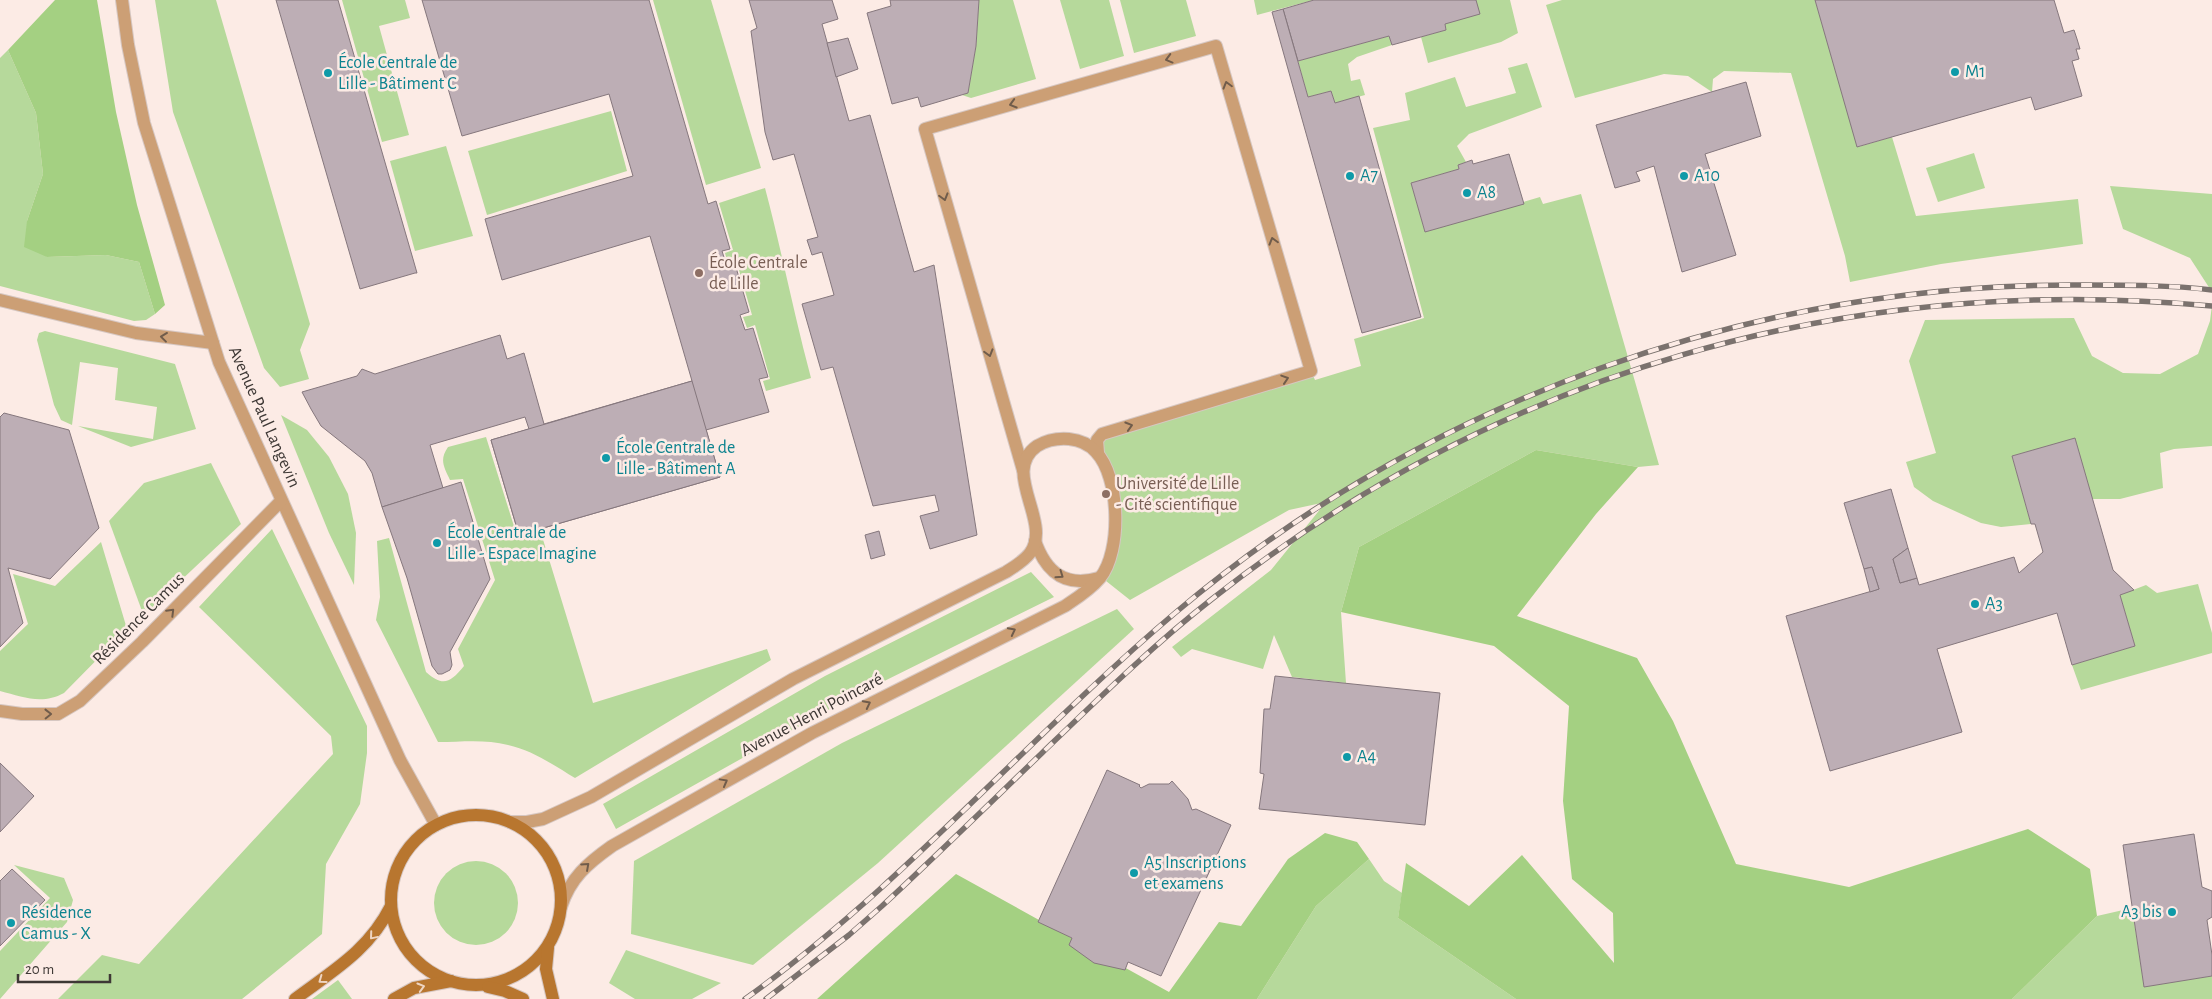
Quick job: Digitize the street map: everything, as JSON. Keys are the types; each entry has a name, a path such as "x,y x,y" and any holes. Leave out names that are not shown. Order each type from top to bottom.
{"street":[{"name":"Avenue Paul Langevin","path":"122,0 128,45 144,122 213,343 239,409 400,760 436,825"},
{"path":"1098,453 1097,440 1102,434 1311,371 1216,46 925,129 1023,470 1023,484 1035,524 1035,541 1039,552 1060,576 1071,582 1082,582 1101,577"},
{"path":"0,300 136,334 213,343"},
{"path":"1023,470 1034,448 1047,440 1063,438 1077,440 1098,453"},
{"name":"Avenue Henri Poincaré","path":"561,908 565,894 582,869 612,846 812,733 1082,596 1101,577 1114,544 1115,521 1109,476 1098,453"},
{"name":"Résidence Camus","path":"0,711 22,714 58,714 80,701 142,642 281,501"},
{"path":"510,822 527,822 543,819 591,797 793,679 1006,572 1030,553 1035,541"},
{"path":"481,985 501,982 519,974 536,961 549,945 557,927 561,908 558,879 547,852 534,838 510,822 492,816 473,815 454,818 436,825 420,836 401,859 392,886 391,906 395,926 409,953 432,973 451,981 481,985 505,991 523,999"},
{"path":"295,999 363,947 381,926 391,906"},
{"path":"549,945 546,969 553,999"},
{"path":"394,999 414,988 451,981"}],"green space":[{"path":"55,0 97,0 116,112 137,205 165,305 155,314 139,262 106,255 47,257 24,247 27,221 43,174 36,113 8,50"},
{"path":"155,0 216,0 310,324 300,350 309,379 280,387 264,368 173,112"},
{"path":"342,0 405,0 410,18 379,26 409,135 382,142"},
{"path":"653,0 711,0 761,168 706,185"},
{"path":"979,0 1013,0 1036,79 971,98 962,95 968,93 976,46"},
{"path":"1060,0 1109,0 1124,56 1080,69"},
{"path":"1120,0 1186,0 1196,36 1134,53"},
{"path":"1254,0 1314,0 1257,15"},
{"path":"1476,0 1510,0 1518,33 1501,42 1428,63 1421,37 1446,30 1445,24"},
{"path":"1562,0 1815,0 1858,147 1892,137 1916,216 2078,199 2083,244 1941,264 1850,282 1845,256 1791,73 1724,71 1713,79 1712,92 1688,76 1664,74 1575,98 1546,5"},
{"path":"1389,36 1392,45 1357,57 1348,64 1351,81 1360,79 1365,95 1335,103 1331,91 1308,97 1298,61"},
{"path":"8,50 36,113 43,174 27,221 47,257 106,255 139,262 155,314 146,320 134,321 0,286 0,58"},
{"path":"1527,63 1542,107 1469,134 1457,146 1466,162 1458,165 1459,169 1411,183 1425,232 1540,197 1543,204 1581,194 1659,465 1638,467 1536,450 1359,547 1341,612 1346,683 1292,677 1274,635 1263,669 1192,649 1181,657 1172,647 1271,570 1326,502 1289,510 1130,600 1101,577 1114,544 1102,434 1311,371 1315,380 1361,366 1354,339 1424,318 1373,128 1410,120 1405,93 1455,77 1466,107 1516,93 1508,68"},
{"path":"611,111 627,171 487,215 468,151"},
{"path":"446,146 473,236 415,251 390,161"},
{"path":"1974,153 1985,188 1938,202 1926,168"},
{"path":"2110,186 2212,194 2212,292 2190,258 2123,229"},
{"path":"765,188 811,378 766,391 763,381 770,379 755,325 747,328 743,317 752,315 737,263 728,264 725,253 733,250 719,203"},
{"path":"2212,305 2212,446 2174,449 2160,453 2163,488 2120,499 2092,499 2075,439 2012,456 2031,524 2001,527 1981,523 1933,501 1914,487 1906,462 1936,453 1909,361 1925,320 2074,318 2092,356 2123,373 2160,374 2198,354 2210,321"},
{"path":"45,331 175,364 196,429 131,447 78,426 153,439 157,407 115,400 118,368 80,362 72,425 61,420 54,405 37,340 39,333"},
{"path":"281,415 307,430 329,457 348,494 356,533 354,585 329,533"},
{"path":"486,437 518,539 541,533 593,703 767,649 771,660 575,778 534,754 517,747 482,741 438,742 376,620 380,597 377,541 389,538 426,672 437,680 446,681 450,679 464,666 458,649 495,580 463,479 450,480 443,460 448,447"},
{"path":"1536,450 1638,467 1596,514 1517,616 1637,658 1673,721 1736,864 1849,887 2028,829 2090,869 2097,916 2012,999 1516,999 1398,918 1406,863 1469,906 1522,855 1614,963 1613,913 1572,879 1563,801 1569,706 1494,646 1341,612 1359,547"},
{"path":"211,463 241,524 145,614 142,611 109,521 144,483"},
{"path":"272,529 367,726 367,753 360,804 326,864 322,934 242,999 58,999 102,955 139,964 333,754 331,736 199,607"},
{"path":"101,542 127,629 64,693 56,697 32,699 0,691 0,651 28,624 13,574 55,586"},
{"path":"1031,572 1054,597 844,701 616,829 603,804 825,676"},
{"path":"2198,584 2212,633 2212,653 2081,690 2072,665 2135,646 2120,595 2146,585 2157,593"},
{"path":"1117,609 1134,629 878,863 753,965 631,934 634,861 842,743"},
{"path":"1325,833 1357,842 1369,859 1316,906 1257,999 817,999 956,874 1169,992 1219,922 1241,926 1288,859"},
{"path":"1369,859 1384,881 1402,893 1398,918 1516,999 1257,999 1316,906"},
{"path":"476,861 492,864 506,873 515,887 518,903 515,919 506,933 492,942 476,945 460,942 446,933 437,919 434,903 437,887 446,873 460,864"},
{"path":"14,865 64,878 73,900 67,922 0,999 0,951 50,898"},
{"path":"2132,908 2144,986 2212,976 2212,999 2012,999 2097,916"},
{"path":"626,950 721,983 692,999 635,999 609,983"},
{"path":"338,980 352,999 312,999"}],"building":[{"name":"École Centrale de Lille - Bâtiment C","path":"276,0 338,0 417,273 360,289"},
{"name":"École Centrale de Lille","path":"422,0 649,0 708,204 716,201 730,249 722,251 727,267 735,264 749,312 740,315 745,330 753,328 768,377 759,379 769,412 706,430 720,477 519,535 491,440 529,429 525,417 430,445 443,488 382,507 372,473 365,461 321,426 302,392 357,376 362,369 375,374 500,335 507,359 524,353 544,424 692,381 650,236 502,280 485,219 633,176 609,94 462,136","holes":["597,445 607,478 577,486 569,454"]},
{"path":"749,0 832,0 838,19 822,24 849,121 870,115 914,272 934,265 977,535 930,549 920,516 939,511 935,495 873,506 833,367 821,370 802,304 834,295 822,252 812,255 807,240 818,237 794,154 773,160 765,132 751,31 757,28"},
{"path":"890,0 979,0 976,46 968,93 921,107 918,97 892,104 867,13 891,6"},
{"path":"1314,0 1476,0 1480,14 1445,24 1446,30 1392,45 1389,36 1298,61 1283,9"},
{"name":"M1","path":"1815,0 2054,0 2064,33 2074,30 2080,49 2076,49 2079,59 2072,61 2082,96 2035,110 2031,97 1857,147"},
{"name":"A7","path":"1283,9 1308,97 1331,91 1335,103 1359,96 1421,317 1362,333 1272,12"},
{"path":"848,38 858,69 836,77 827,43"},
{"name":"A10","path":"1746,82 1761,136 1705,154 1736,255 1682,272 1654,166 1636,172 1640,181 1615,188 1596,125"},
{"name":"A8","path":"1509,154 1524,204 1425,232 1411,183 1459,169 1458,165 1472,160 1473,164"},
{"name":"École Centrale de Lille - Bâtiment A","path":"692,381 720,477 519,535 491,440"},
{"path":"4,413 69,430 99,528 50,579 8,568 23,623 0,647 0,417"},
{"name":"A3","path":"2075,438 2113,570 2134,590 2120,595 2135,646 2072,665 2057,613 1937,649 1962,732 1830,771 1786,616 1879,589 1872,567 1864,569 1844,503 1891,489 1908,548 1893,559 1900,583 1917,578 1919,585 2014,557 2019,573 2043,552 2035,524 2031,524 2012,456"},
{"name":"École Centrale de Lille - Espace Imagine","path":"461,482 490,579 450,652 452,665 450,670 438,674 432,666 407,578 382,507"},
{"path":"879,531 885,555 871,559 865,535"},
{"path":"1908,548 1917,578 1900,583 1893,559"},
{"path":"1872,567 1879,589 1870,592 1864,569"},
{"name":"A4","path":"1275,676 1440,693 1425,825 1259,809 1264,774 1260,773 1264,709 1270,709"},
{"path":"0,763 34,796 0,832"},
{"name":"A5 Inscriptions et examens","path":"1107,770 1140,785 1141,788 1149,784 1169,784 1172,781 1188,799 1192,810 1196,809 1231,825 1161,976 1128,962 1125,970 1094,963 1069,945 1072,938 1038,922"},
{"name":"A3 bis","path":"2194,834 2202,887 2212,891 2212,917 2207,920 2212,955 2212,976 2144,987 2123,845"},
{"name":"Résidence Camus - X","path":"12,869 45,900 0,946 0,881"}],"railway":[{"path":"745,999 803,955 912,860 1068,710 1175,613 1273,538 1377,471 1487,415 1601,368 1718,331 1839,305 1961,289 2101,285 2164,286 2212,290"},
{"path":"766,999 849,935 882,906 1104,693 1146,654 1212,599 1323,520 1438,453 1559,398 1683,355 1811,324 1942,306 2076,300 2212,306"}],"place":[{"name":"M1","path":"1955,72"},
{"name":"École Centrale de Lille - Bâtiment C","path":"328,73"},
{"name":"A7","path":"1350,176"},
{"name":"A10","path":"1684,176"},
{"name":"A8","path":"1467,193"},
{"name":"École Centrale de Lille","path":"699,273"},
{"name":"École Centrale de Lille - Bâtiment A","path":"606,458"},
{"name":"Université de Lille ‐ Cité scientifique","path":"1106,494"},
{"name":"École Centrale de Lille - Espace Imagine","path":"437,543"},
{"name":"A3","path":"1975,604"},
{"name":"A4","path":"1347,757"},
{"name":"A5 Inscriptions et examens","path":"1134,873"},
{"name":"A3 bis","path":"2172,912"},
{"name":"Résidence Camus - X","path":"11,923"}]}
